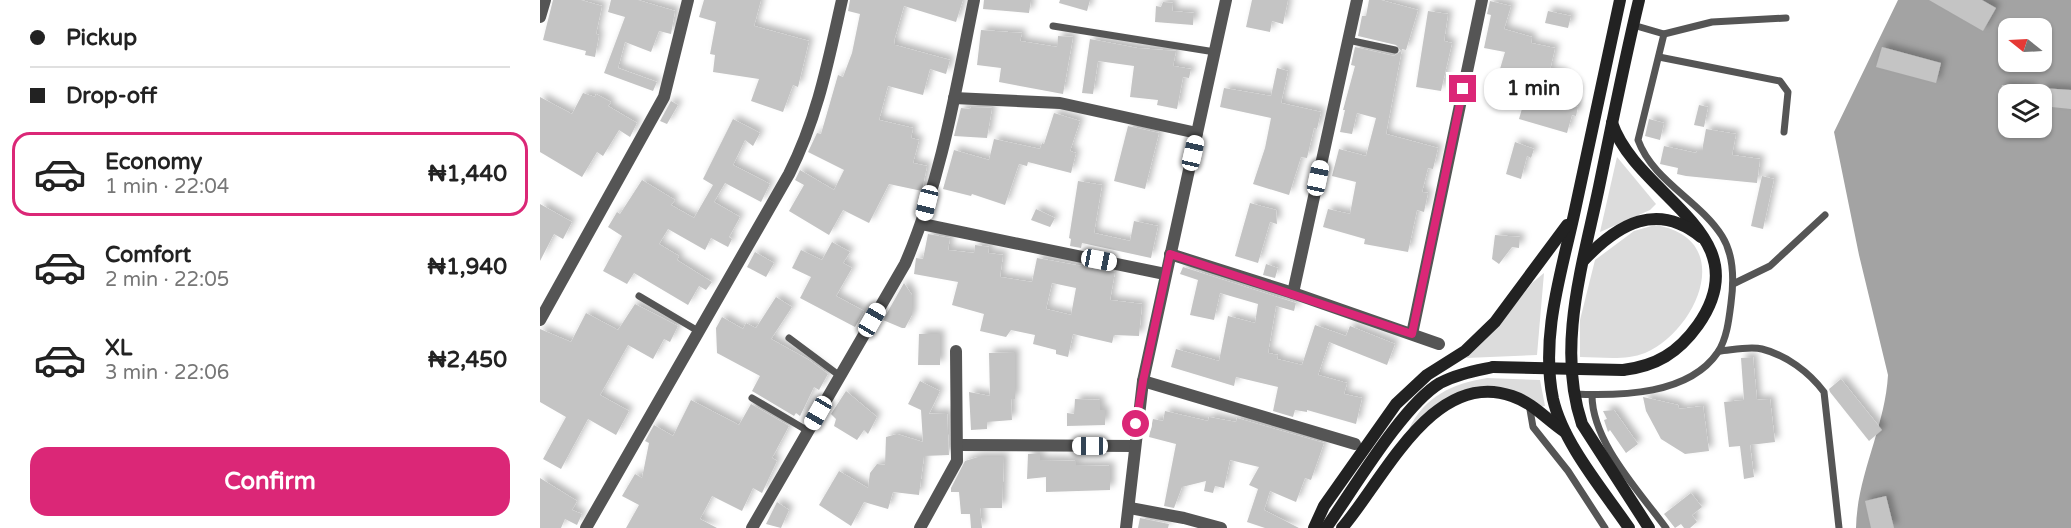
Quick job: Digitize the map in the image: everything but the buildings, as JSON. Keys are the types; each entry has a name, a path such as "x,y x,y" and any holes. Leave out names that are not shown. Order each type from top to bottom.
{"main road":[{"path":"1620,0 1553,309 1550,341 1553,398 1566,432 1629,528"},
{"path":"1639,0 1575,297 1574,394 1582,424 1649,528"},
{"path":"1326,528 1398,427 1425,394 1455,376 1493,367 1623,370 1645,368 1664,360 1696,327 1710,307 1714,291 1716,272 1708,243 1692,218 1634,161 1617,138 1612,123"},
{"path":"1314,528 1324,506 1396,404 1427,375 1465,351 1496,322 1553,247 1574,214"},
{"path":"1583,261 1607,238 1629,225 1650,218 1677,222 1689,227 1708,243"},
{"path":"1342,528 1406,440 1448,404 1467,394 1486,391 1513,396 1529,404 1566,432"}],"street":[{"path":"540,17 545,0"},
{"path":"540,320 664,97 688,0"},
{"path":"586,528 789,174 808,136 819,103 842,0"},
{"path":"752,528 904,264 922,224 954,98 974,0"},
{"path":"1126,528 1130,508 1133,446 1143,381 1226,0"},
{"path":"1293,293 1357,0"},
{"path":"1412,334 1482,0"},
{"path":"954,98 1060,104 1197,133"},
{"path":"922,224 1165,274"},
{"path":"1170,254 1293,293 1439,344"},
{"path":"920,528 954,468 959,445 956,351"},
{"path":"1143,381 1356,444"},
{"path":"959,445 1133,446"},
{"path":"1130,508 1184,518 1221,528"}],"lane":[{"path":"1633,25 1664,33 1712,22 1786,18"},
{"path":"1053,26 1215,52"},
{"path":"1574,394 1643,391 1673,385 1694,375 1719,351 1725,338 1733,284 1731,264 1724,239 1709,217 1649,162 1638,140 1664,33"},
{"path":"1348,40 1395,50"},
{"path":"1659,57 1780,81 1788,92 1784,132"},
{"path":"1733,284 1770,266 1826,215"},
{"path":"639,296 698,332"},
{"path":"789,338 840,376"},
{"path":"1719,351 1761,348 1792,362 1814,379 1824,392 1839,528"},
{"path":"1592,395 1596,424 1607,446 1666,528"},
{"path":"752,398 808,431"},
{"path":"1529,404 1533,427 1568,471 1605,528"}],"shaded area":[{"path":"1898,0 2071,0 2071,528 1856,528 1861,489 1882,414 1888,375 1859,255 1834,132"},
{"path":"1617,157 1656,204 1650,210 1600,232"},
{"path":"1655,225 1680,233 1695,247 1702,265 1701,285 1693,306 1680,325 1664,341 1645,353 1621,358 1580,357 1580,320 1595,260 1634,231"},
{"path":"1544,273 1537,355 1466,358 1495,330 1532,283"},
{"path":"1487,378 1540,380 1545,406 1540,407 1521,395 1503,388 1486,386 1471,388 1440,403 1409,429 1423,408 1441,393 1462,384"}],"route":[{"path":"1136,424 1170,254 1412,334 1463,89"}]}
